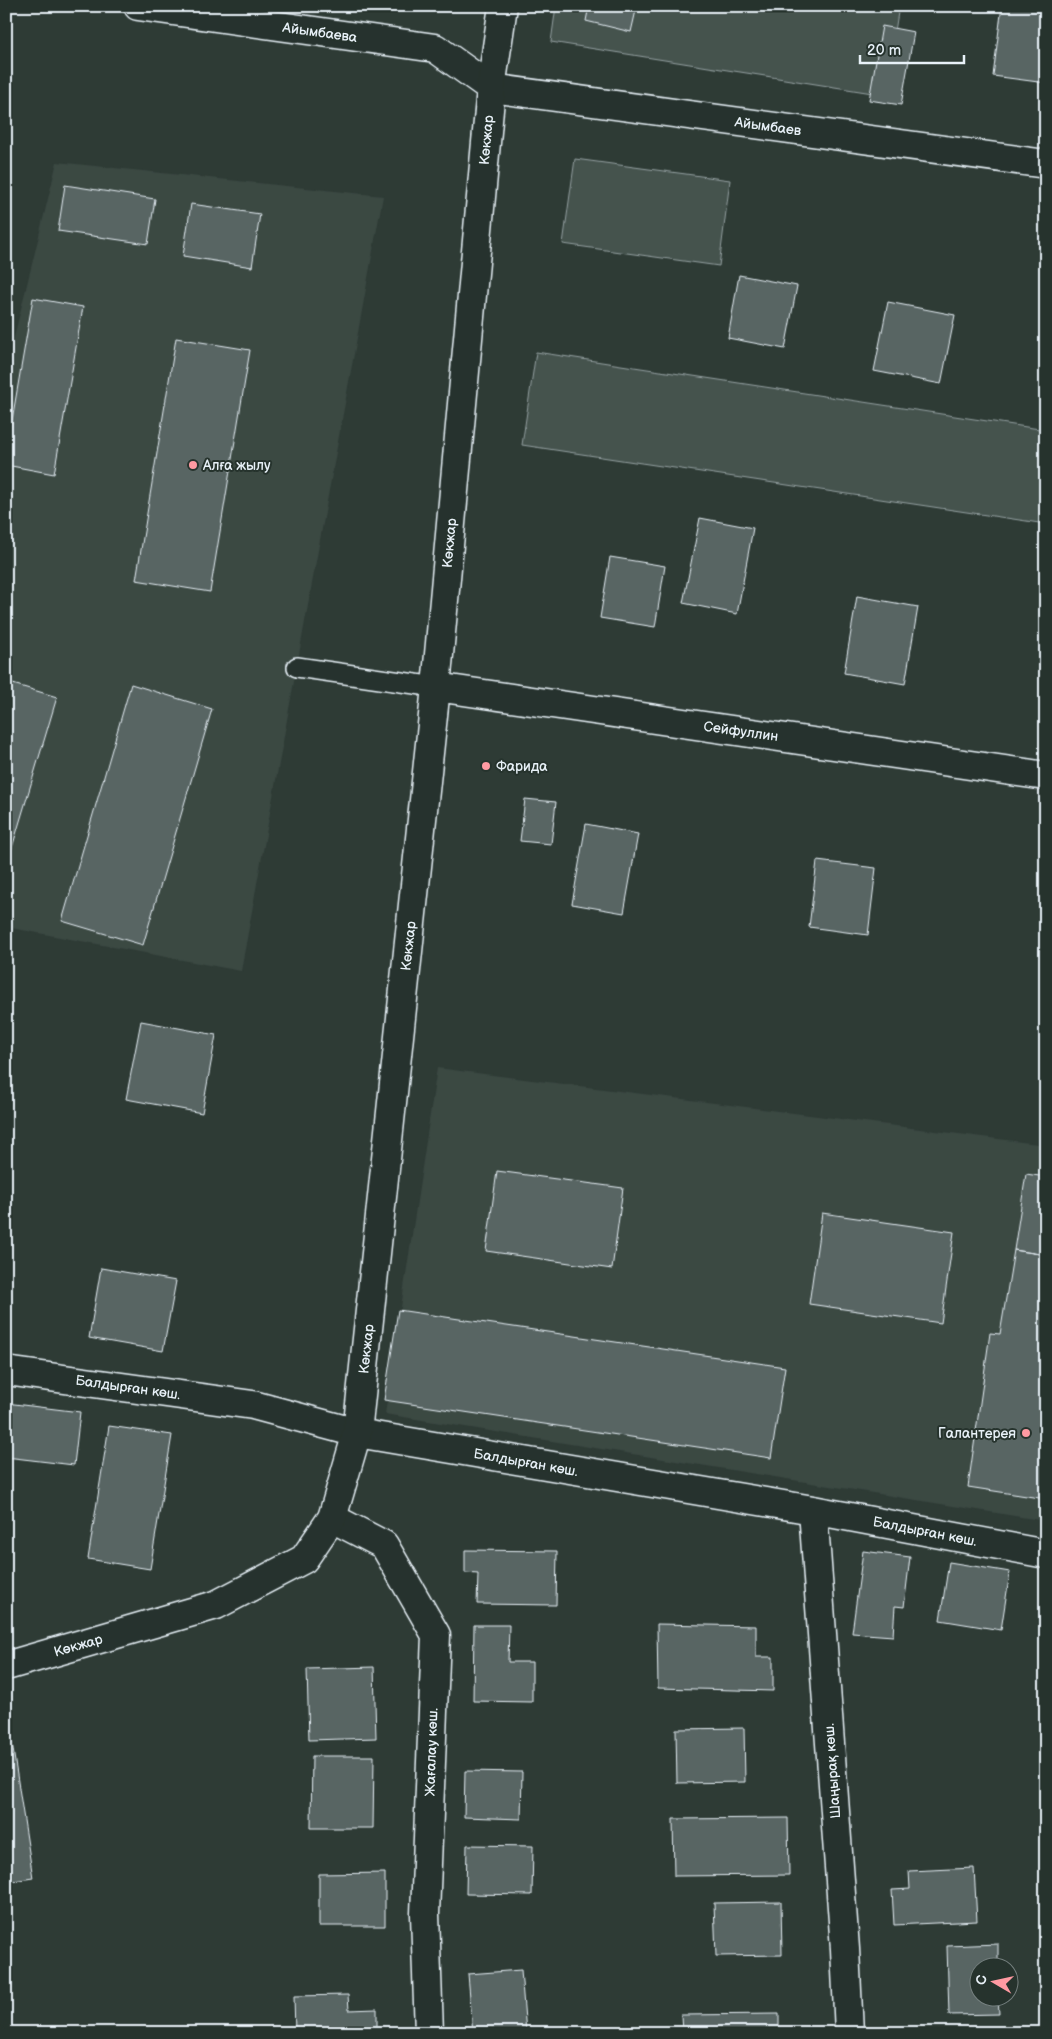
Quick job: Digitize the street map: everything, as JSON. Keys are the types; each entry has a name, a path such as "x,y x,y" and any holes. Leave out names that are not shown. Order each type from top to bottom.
{"street":[{"name":"Айымбаева","path":"138,6 435,48 491,88"},
{"name":"Көкжар","path":"6,1666 216,1606 304,1559 332,1518 357,1434 436,687 491,88 503,6"},
{"name":"Айымбаев","path":"491,88 1046,164"},
{"name":"Сейфуллин","path":"436,687 1046,776"},
{"name":"Балдырған көш.","path":"6,1371 253,1405 357,1434 813,1510 1046,1554"},
{"name":"Шаңырақ көш.","path":"813,1510 845,1949 849,2033"},
{"name":"Жағалау көш.","path":"332,1518 384,1545 436,1635 425,1914 428,2033"}],"lane":[{"path":"297,667 436,687"}],"shaded area":[{"path":"556,6 899,6 885,95 551,42"},
{"path":"575,159 730,180 719,266 563,244"},
{"path":"57,162 383,196 241,971 6,927 6,370"},
{"path":"536,352 1046,430 1046,524 522,445"},
{"path":"437,1068 1046,1145 1046,1521 385,1414"}],"building":[{"path":"589,6 637,6 631,32 586,21"},
{"path":"1002,6 1046,6 1046,83 993,76"},
{"path":"882,26 914,32 901,105 869,100"},
{"path":"65,185 155,199 148,244 58,231"},
{"path":"191,204 260,214 252,267 183,256"},
{"path":"739,275 797,286 785,349 728,338"},
{"path":"33,298 83,307 54,474 6,465 6,455"},
{"path":"888,302 955,315 941,384 874,371"},
{"name":"Алға жылу","path":"176,338 250,350 210,592 136,580"},
{"path":"700,518 753,528 737,614 683,603"},
{"path":"610,557 665,566 655,627 600,618"},
{"path":"857,596 918,607 905,684 844,673"},
{"path":"6,682 57,697 6,868"},
{"path":"131,684 212,709 143,945 62,921"},
{"path":"525,799 556,802 551,844 520,841"},
{"path":"586,824 638,834 624,913 572,904"},
{"path":"817,861 876,868 868,935 809,927"},
{"path":"141,1021 216,1035 202,1113 126,1099"},
{"path":"497,1171 623,1188 612,1269 486,1251"},
{"path":"1026,1174 1046,1177 1046,1255 1014,1250"},
{"path":"822,1213 954,1232 941,1323 809,1304"},
{"path":"1014,1250 1046,1255 1046,1499 968,1487 990,1333 1000,1334"},
{"path":"101,1268 176,1281 163,1351 89,1338"},
{"path":"398,1310 785,1367 771,1458 384,1400"},
{"path":"6,1403 80,1412 74,1465 6,1457"},
{"path":"109,1426 172,1435 150,1569 88,1559"},
{"path":"465,1550 557,1551 556,1605 477,1604 478,1574 465,1573"},
{"path":"863,1551 910,1557 904,1607 895,1606 893,1636 852,1633"},
{"path":"949,1562 1010,1572 1001,1630 940,1620"},
{"path":"657,1624 756,1626 756,1657 773,1657 773,1691 658,1688"},
{"path":"474,1625 509,1625 508,1662 532,1662 532,1702 473,1701"},
{"path":"374,1667 376,1738 309,1740 307,1669"},
{"path":"744,1728 745,1782 677,1783 676,1729"},
{"path":"10,1730 33,1878 6,1882 6,1731"},
{"path":"312,1756 374,1756 373,1828 311,1828"},
{"path":"465,1771 522,1772 521,1819 464,1817"},
{"path":"788,1818 789,1875 674,1876 673,1819"},
{"path":"467,1845 533,1846 532,1895 466,1894"},
{"path":"974,1868 977,1921 894,1925 892,1890 910,1889 909,1871"},
{"path":"385,1873 385,1926 319,1926 319,1874"},
{"path":"781,1902 782,1955 716,1956 714,1903"},
{"path":"998,1944 998,1956 970,1956 970,2006 999,2006 999,2014 949,2015 947,1946"},
{"path":"521,1970 526,2033 473,2033 468,1974"},
{"path":"348,1995 349,2010 377,2009 377,2033 295,2033 294,1996"},
{"path":"779,2014 779,2033 682,2033 681,2015"}],"place":[{"name":"Алға жылу","path":"193,465"},
{"name":"Фарида","path":"486,766"},
{"name":"Галантерея","path":"1026,1433"}]}
